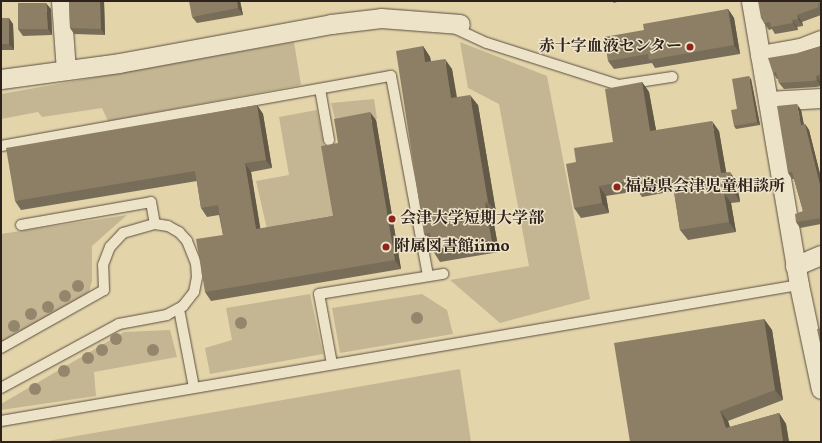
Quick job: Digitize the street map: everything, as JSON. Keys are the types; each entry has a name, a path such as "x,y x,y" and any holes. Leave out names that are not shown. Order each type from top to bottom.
{"street":[{"path":"61,1 66,70"},
{"path":"751,1 795,266 821,389"},
{"path":"1,79 119,63 332,24 381,18 460,24"},
{"path":"760,55 800,48 821,40"},
{"path":"768,101 821,98"},
{"path":"795,266 821,255"}],"lane":[{"path":"441,22 487,43 619,85 672,77"},
{"path":"1,146 391,76 428,276"},
{"path":"320,89 329,140"},
{"path":"21,225 152,202 155,224"},
{"path":"1,348 104,290 103,265 110,247 123,234 155,224 168,226 179,232 187,241 196,263 194,292 179,309 167,315 120,324 1,388"},
{"path":"332,364 319,294 443,274"},
{"path":"1,421 799,285"},
{"path":"179,309 194,388"}],"shaded area":[{"path":"294,42 301,85 108,121 102,108 42,117 38,112 1,119 1,94"},
{"path":"460,42 547,76 590,299 500,323 450,280 529,266 499,104 468,88"},
{"path":"374,99 377,119 337,127 331,103"},
{"path":"317,110 339,219 267,229 256,181 289,175 279,117"},
{"path":"127,215 92,246 92,281 88,296 1,343 1,234"},
{"path":"310,294 323,354 210,374 205,348 232,340 226,308"},
{"path":"422,294 447,310 453,334 340,353 332,308"},
{"path":"170,330 177,357 94,372 96,396 1,410 1,404 124,332"},
{"path":"460,369 471,442 42,442"}],"building":[{"path":"69,1 100,1 101,29 70,28"},
{"path":"189,1 237,1 238,8 192,17"},
{"path":"758,1 821,1 821,3 818,4 819,7 797,15 798,19 792,20 793,23 771,27 770,22 764,23 761,18"},
{"path":"18,3 46,3 48,29 18,29"},
{"path":"728,9 734,45 649,60 648,54 608,61 604,37 644,30 643,24"},
{"path":"1,18 9,18 9,44 1,44"},
{"path":"423,46 425,62 445,59 451,98 470,95 488,202 485,203 492,242 433,251 430,233 424,234 396,51"},
{"path":"821,46 821,74 816,76 817,80 779,83 776,72 773,73 768,58 798,53"},
{"path":"749,76 757,122 734,126 731,110 737,109 732,79"},
{"name":"福島県会津児童相談所","path":"642,82 650,131 712,121 721,173 730,172 733,191 724,193 729,222 680,230 672,180 635,186 633,180 599,186 602,203 574,208 566,164 576,162 574,148 613,142 605,89"},
{"path":"797,104 801,125 805,124 821,189 821,218 796,222 795,214 803,211 792,172 788,173 777,106"},
{"name":"会津大学短期大学部","path":"257,105 266,160 245,163 256,229 333,216 321,146 338,143 334,119 370,112 395,260 205,292 196,239 223,235 218,205 201,208 195,171 15,201 6,148"},
{"path":"764,319 775,390 720,411 726,428 779,413 783,442 630,442 614,343"},
{"path":"821,328 821,348 817,329"}],"place":[{"name":"赤十字血液センター","path":"690,47"},
{"name":"福島県会津児童相談所","path":"617,187"},
{"name":"会津大学短期大学部","path":"392,219"},
{"name":"附属図書館iimo","path":"386,247"}]}
